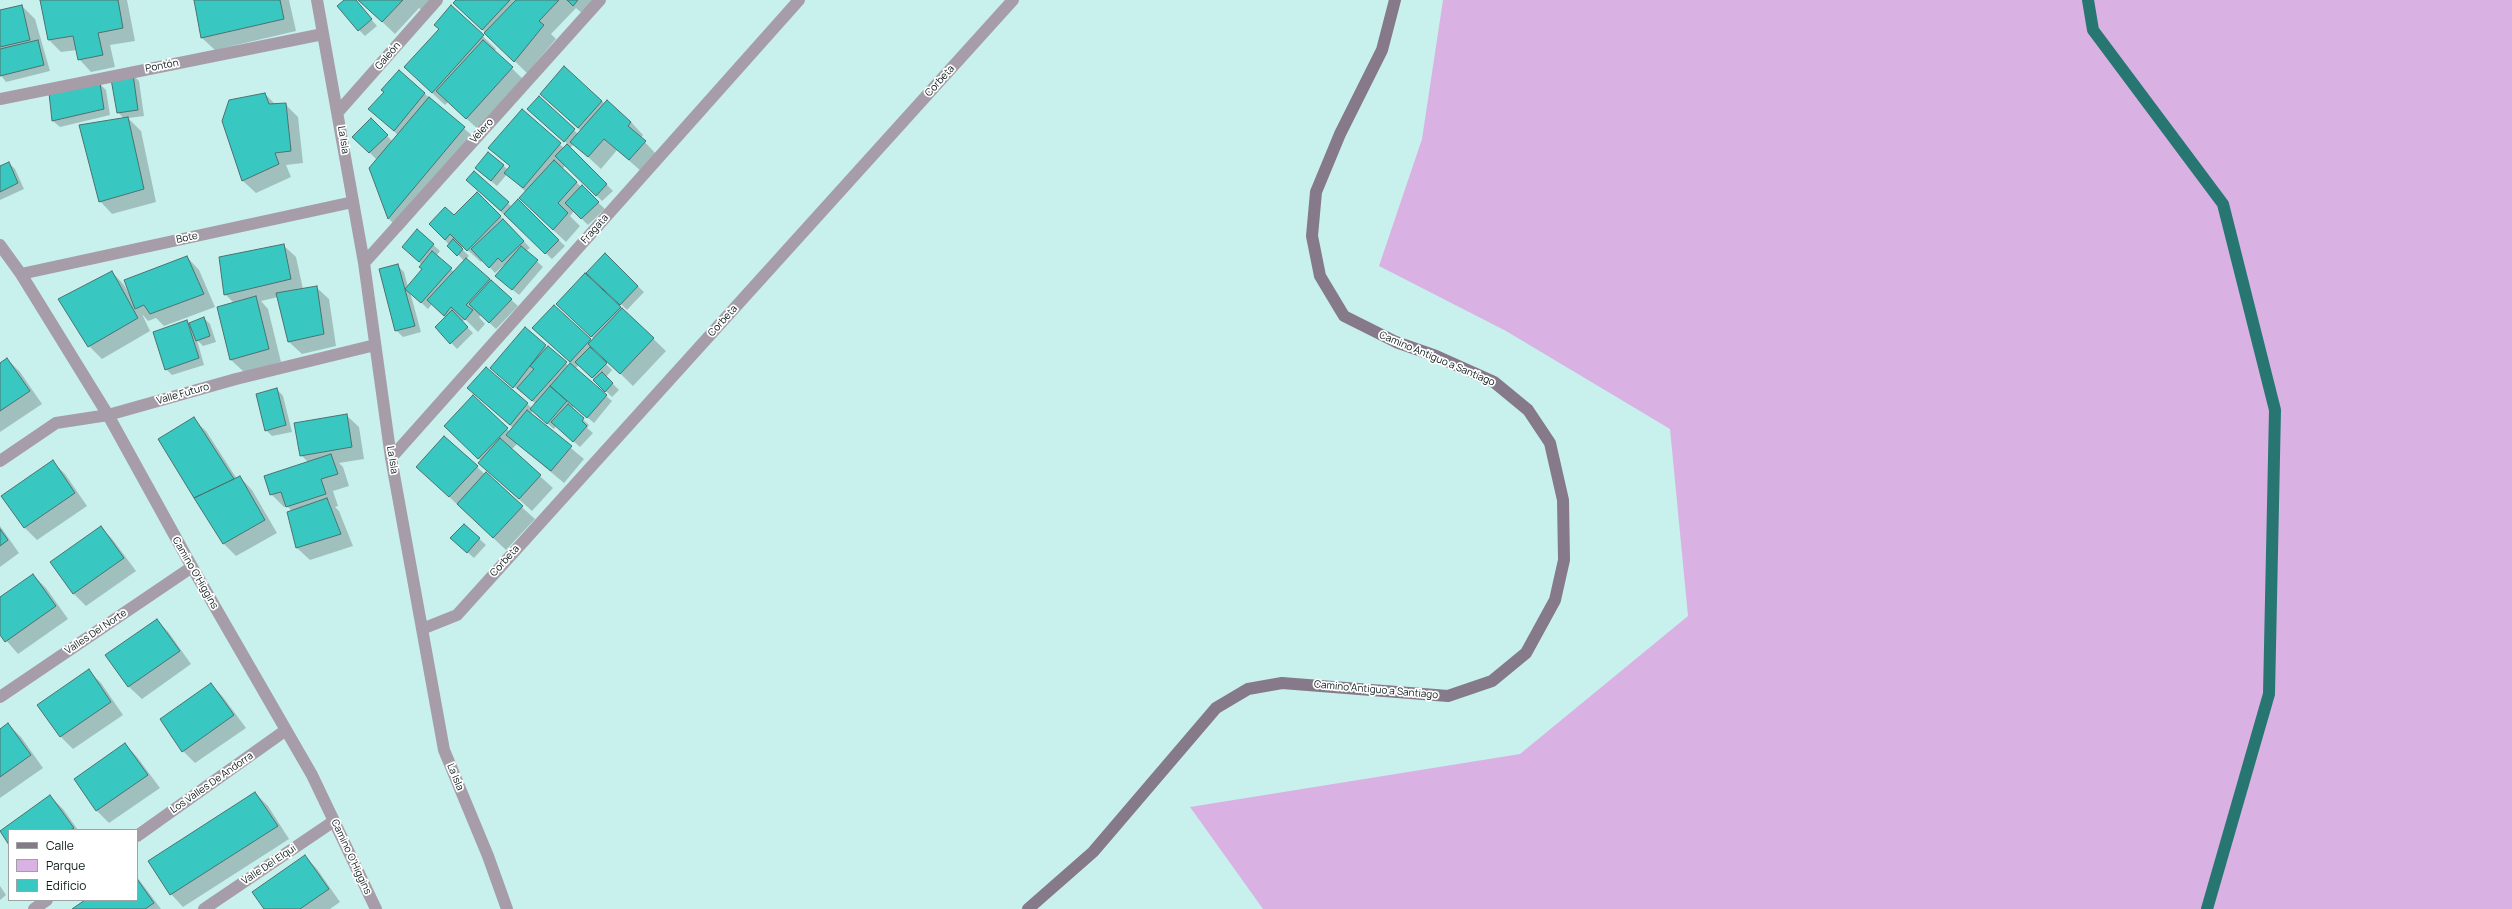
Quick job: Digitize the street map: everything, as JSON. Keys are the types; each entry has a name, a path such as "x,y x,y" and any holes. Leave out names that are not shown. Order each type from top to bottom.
{"main road":[{"name":"Camino Antiguo a Santiago","path":"1028,909 1093,852 1216,708 1248,689 1282,683 1448,696 1492,681 1526,653 1555,600 1564,560 1563,500 1550,443 1528,410 1494,382 1436,356 1396,342 1344,316 1320,276 1312,236 1316,192 1340,134 1382,50 1395,0"}],"street":[{"name":"La Isla","path":"317,0 364,264 391,458 444,750 488,856 507,909"},
{"name":"Galeón","path":"338,112 437,0"},
{"name":"Velero","path":"364,264 600,0"},
{"name":"Fragata","path":"391,458 799,0"},
{"name":"Corbeta","path":"422,629 457,615 1013,0"},
{"name":"Pontón","path":"0,99 323,34"},
{"name":"Bote","path":"21,274 353,202"},
{"name":"Camino O'Higgins","path":"0,244 21,274 108,415 192,567 312,775 376,909"},
{"name":"Valle Futuro","path":"0,461 56,423 108,415 236,379 375,345"},
{"name":"Valles Del Norte","path":"0,697 192,567"},
{"name":"Los Valles De Andorra","path":"138,835 286,730"},
{"name":"Valle Del Elqui","path":"204,909 334,821"},
{"path":"34,909 46,901"}],"green space":[{"path":"1443,0 2512,0 2512,909 1263,909 1190,807 1520,754 1688,616 1670,429 1506,331 1379,266 1422,139"}],"building":[{"path":"40,0 118,0 123,28 98,33 103,55 78,60 73,36 48,40"},
{"path":"194,0 280,0 284,19 201,38"},
{"path":"344,0 356,0 372,19 358,31 337,6"},
{"path":"358,0 403,0 382,22"},
{"path":"456,0 510,0 482,30 453,3"},
{"path":"516,0 559,0 539,21 544,25 514,62 484,33"},
{"path":"567,0 578,0 573,6"},
{"path":"22,5 30,40 0,47 0,10"},
{"path":"451,5 484,35 432,93 404,67 439,29 434,25"},
{"path":"38,40 44,65 0,76 0,49"},
{"path":"483,40 513,67 466,119 436,91"},
{"path":"564,66 602,101 578,128 540,94"},
{"path":"399,70 425,93 394,131 368,109 384,92 381,90"},
{"path":"133,74 138,110 117,113 111,79"},
{"path":"100,83 104,109 52,121 49,93"},
{"path":"265,93 269,104 286,103 291,151 275,153 279,164 242,181 222,121 229,100"},
{"path":"539,96 575,129 564,142 527,109"},
{"path":"429,97 465,127 388,219 369,168"},
{"path":"607,100 631,122 628,126 646,141 629,160 604,139 588,157 570,142"},
{"path":"522,109 561,143 523,188 504,173 510,166 488,148"},
{"path":"128,117 144,189 99,202 79,125"},
{"path":"371,118 388,135 369,153 352,137"},
{"path":"567,144 607,184 596,196 555,156"},
{"path":"488,152 504,165 491,181 475,168"},
{"path":"554,160 577,182 558,203 568,213 553,230 519,198"},
{"path":"9,162 18,183 0,192 0,166"},
{"path":"474,171 509,202 501,211 466,180"},
{"path":"582,185 599,202 581,219 565,203"},
{"path":"477,192 501,216 467,251 450,234 445,240 429,224 445,207 454,215"},
{"path":"518,199 559,240 545,254 504,214"},
{"path":"503,219 524,241 502,262 498,258 489,268 471,249"},
{"path":"417,229 434,244 419,262 402,247"},
{"path":"453,239 463,249 457,256 447,246"},
{"path":"284,244 291,279 224,295 219,257"},
{"path":"521,246 538,260 512,290 495,276"},
{"path":"432,251 452,268 421,303 405,289 422,269 419,267"},
{"path":"605,253 638,286 620,305 586,273"},
{"path":"187,256 204,294 150,314 144,305 135,309 124,280"},
{"path":"466,258 490,279 466,305 473,310 465,320 451,307 444,316 427,300"},
{"path":"398,264 415,326 395,331 379,269"},
{"path":"112,271 138,318 88,347 58,299"},
{"path":"585,273 621,307 591,337 556,304"},
{"path":"491,280 512,299 489,323 469,304"},
{"path":"317,286 324,334 288,342 276,293"},
{"path":"256,296 269,349 230,360 217,307"},
{"path":"554,305 591,339 570,362 532,328"},
{"path":"622,308 654,338 620,374 588,344"},
{"path":"452,310 468,327 450,344 435,327"},
{"path":"204,317 210,336 196,341 189,323"},
{"path":"187,320 199,358 165,370 153,332"},
{"path":"525,327 546,345 513,388 490,368"},
{"path":"548,346 567,362 532,401 517,388 534,369 530,366"},
{"path":"590,347 607,363 592,378 575,362"},
{"path":"7,358 30,391 0,411 0,363"},
{"path":"570,363 607,395 587,418 550,386"},
{"path":"486,367 528,403 510,425 467,388"},
{"path":"602,372 613,383 605,392 593,380"},
{"path":"550,386 567,401 547,424 530,409"},
{"path":"277,388 286,425 265,431 256,394"},
{"path":"473,395 508,428 478,459 444,426"},
{"path":"568,404 584,418 582,421 587,426 573,442 551,422"},
{"path":"527,410 572,446 551,471 506,435"},
{"path":"347,414 352,447 300,456 294,423"},
{"path":"194,417 234,479 194,498 158,439"},
{"path":"444,436 478,466 449,497 416,467"},
{"path":"500,438 541,475 519,499 478,463"},
{"path":"331,454 338,474 321,479 326,494 286,507 281,492 270,495 264,476"},
{"path":"53,460 75,493 24,528 1,496"},
{"path":"486,472 523,506 493,538 457,504"},
{"path":"240,476 265,520 223,544 194,498"},
{"path":"327,498 341,534 296,548 287,512"},
{"path":"464,524 480,538 467,553 450,538"},
{"path":"101,526 124,558 73,594 50,562"},
{"path":"0,529 8,540 0,546"},
{"path":"33,574 56,606 5,642 0,635 0,597"},
{"path":"157,619 180,651 128,687 105,655"},
{"path":"89,669 111,702 60,737 37,705"},
{"path":"211,683 234,715 182,752 160,719"},
{"path":"8,723 31,755 0,777 0,729"},
{"path":"125,743 148,775 96,811 74,779"},
{"path":"255,792 278,826 170,895 148,861"},
{"path":"50,795 74,828 8,829 8,843 0,831"},
{"path":"305,855 329,889 300,909 264,909 252,892"},
{"path":"138,880 154,903 145,909 72,909 84,901 138,901"}],"waterway":[{"path":"2088,0 2093,30 2223,204 2275,410 2269,694 2207,909"}]}
